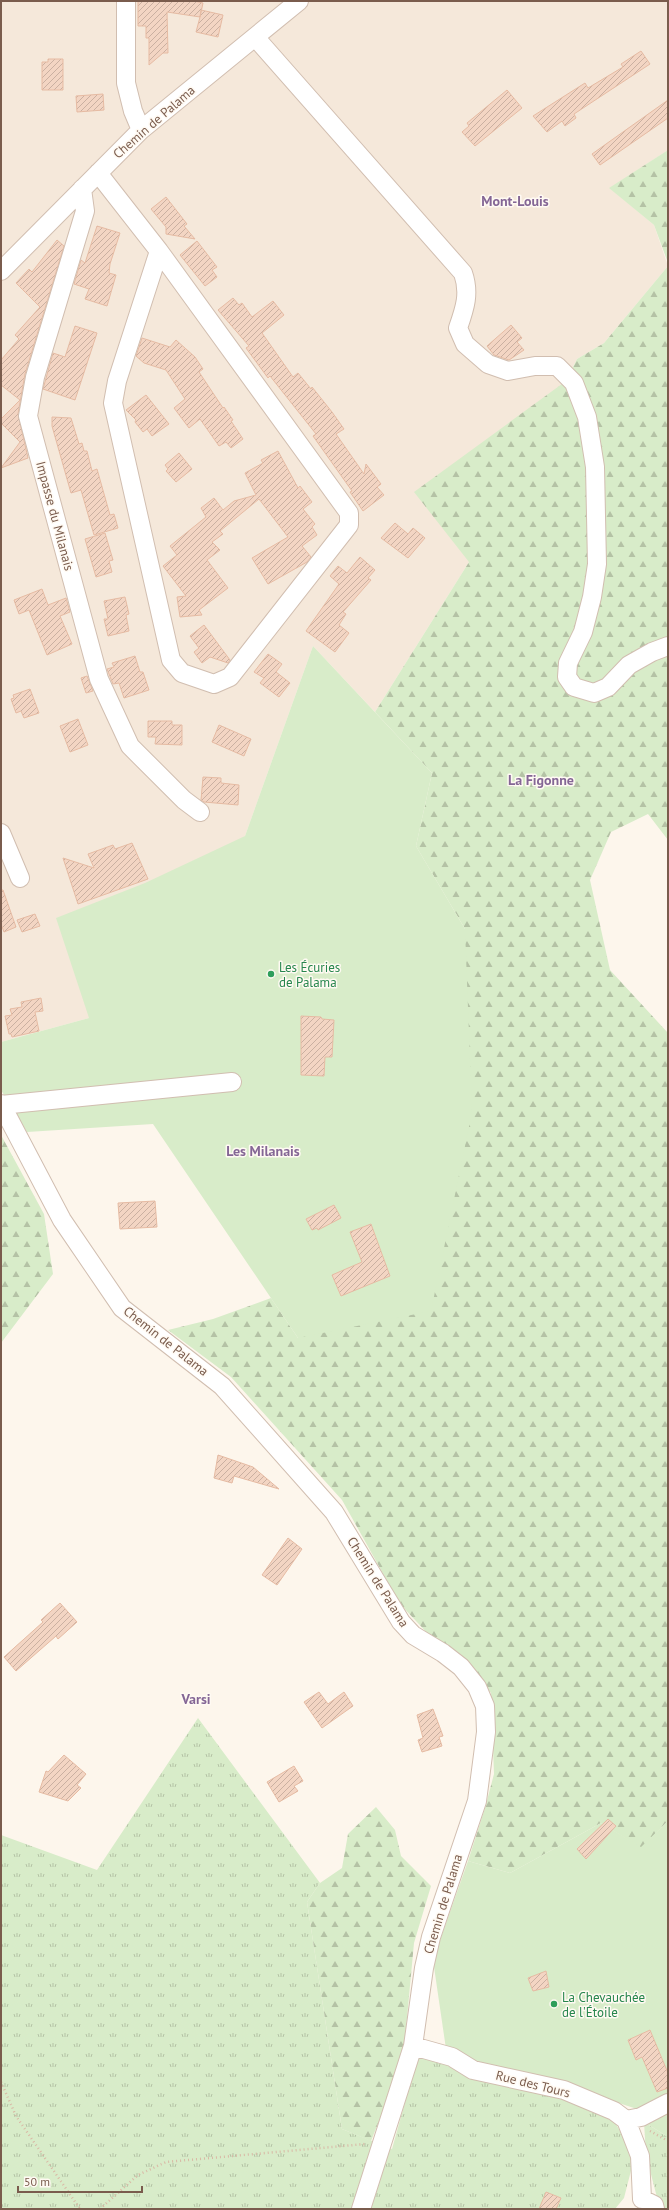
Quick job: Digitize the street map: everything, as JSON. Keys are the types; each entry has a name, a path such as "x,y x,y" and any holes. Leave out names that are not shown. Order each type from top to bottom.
{"street":[{"path":"126,1 126,84 133,111 141,130"},
{"name":"Chemin de Palama","path":"1,271 141,130 299,1"},
{"path":"255,36 463,273 468,286 466,306 458,328 465,344 488,364 508,371 535,366 557,366 574,383 587,417 595,467 597,564 592,597 583,632 568,663 567,677 574,687 594,693 608,687 629,665 652,652 668,646"},
{"path":"98,173 158,251 349,512 349,525 235,671 230,677 214,684 182,673 171,660 113,403 117,381 158,251"},
{"name":"Impasse du Milanais","path":"82,189 85,211 35,377 28,416 99,679 111,707 130,746 184,800 200,812"},
{"path":"1,834 20,878"},
{"path":"1,1104 232,1082"},
{"name":"Chemin de Palama","path":"1,1104 62,1220 122,1308 222,1386 334,1512 401,1622 413,1635 444,1653 461,1667 477,1687 485,1706 486,1732 478,1801 431,1937 424,1968 413,2046 361,2209"},
{"name":"Rue des Tours","path":"413,2046 452,2057 473,2070 564,2090 614,2111 626,2120"},
{"path":"643,2206 640,2156 626,2120 641,2117 668,2103"}],"path":[{"path":"1,2082 16,2116 80,2209"},
{"path":"100,2209 138,2175 166,2162 383,2143"}],"shaded area":[{"path":"1,1 668,1 668,150 610,188 654,225 668,266 604,343 577,359 469,562 375,712 313,646 245,836 89,1018 1,1042"}],"green space":[{"path":"668,150 668,263 654,225 609,188"},
{"path":"668,266 668,840 648,814 611,832 590,880 610,970 668,1033 668,1821 641,1848 601,1823 510,1873 468,1861 494,1774 491,1693 468,1663 431,1637 400,1604 342,1500 231,1377 168,1330 213,1319 271,1298 298,1338 465,929 416,846 432,773 375,712 469,562 414,492 566,381 577,359 604,343"},
{"name":"Les Écuries de Palama","path":"313,646 432,773 416,846 465,929 472,1112 431,1311 298,1338 153,1124 27,1132 1,1090 1,1042 89,1018 56,918 145,883 245,836"},
{"path":"1,1135 44,1214 53,1274 1,1343"},
{"path":"198,1718 320,1883 307,1902 342,2129 392,2149 419,2052 609,2113 635,2155 624,2198 615,2209 1,2209 1,1835 97,1870"},
{"path":"376,1807 395,1830 401,1856 431,1886 414,1943 405,2039 389,2096 371,2141 342,2129 307,1902 320,1883 342,1868 348,1834"},
{"name":"La Chevauchée de l'Étoile","path":"668,1821 668,2137 644,2122 637,2109 564,2085 476,2067 446,2049 433,1960 468,1861 510,1873 601,1823 641,1847"},
{"path":"644,2122 668,2137 668,2209 660,2209 646,2155"}],"building":[{"path":"138,1 194,1 203,3 201,10 223,15 218,37 196,32 200,17 167,12 168,53 163,53 149,65 149,38 146,38 146,26 138,26"},
{"path":"641,51 650,64 574,114 576,118 565,126 562,121 547,132 533,116 585,83 588,88 623,67 621,64"},
{"path":"48,59 63,59 63,90 42,90 42,62 48,62"},
{"path":"507,90 522,108 475,146 462,132 469,126 467,123"},
{"path":"103,94 104,110 77,112 76,96"},
{"path":"668,100 668,118 600,165 592,154"},
{"path":"166,197 187,224 184,226 195,239 166,234 166,227 151,209"},
{"path":"97,226 120,233 110,264 109,273 116,275 107,306 85,299 89,289 74,284 81,260 85,263"},
{"path":"57,240 64,246 25,374 18,414 28,458 1,468 20,442 1,423 1,419 20,400 1,385 1,360 19,339 15,335 40,307 16,283 29,269 32,272"},
{"path":"197,241 217,267 212,270 217,277 205,286 180,255"},
{"path":"233,298 239,305 242,303 252,317 273,301 284,315 262,333 293,377 298,373 311,389 312,387 332,412 344,429 336,434 364,474 366,464 381,484 377,487 384,495 363,511 350,492 352,491 313,436 316,434 270,376 268,378 246,348 249,346 218,310"},
{"path":"511,325 522,338 517,342 524,350 509,360 494,355 487,346"},
{"path":"75,326 97,333 75,400 43,389 53,353 65,357"},
{"path":"142,338 170,347 176,340 195,357 203,369 199,372 223,408 224,407 233,420 231,421 243,439 231,448 226,442 219,446 200,419 189,428 174,408 185,399 166,370 144,363 136,356"},
{"path":"146,395 169,424 152,436 147,429 143,432 135,422 136,420 126,410"},
{"path":"52,417 71,418 79,444 82,443 84,451 87,451 92,471 97,469 110,515 114,514 118,528 94,535 81,490 71,493 52,426"},
{"path":"278,451 298,488 300,486 312,502 303,509 315,524 312,527 317,535 302,546 311,557 307,562 268,584 252,558 288,537 259,499 220,531 223,534 212,542 220,550 207,560 228,588 199,610 202,615 180,617 177,597 186,596 163,566 177,555 170,546 206,517 201,508 214,498 223,510 234,501 256,495 245,473 263,463 261,460"},
{"path":"179,453 192,469 176,482 166,471 168,469 165,465"},
{"path":"395,523 408,534 413,528 425,538 408,558 381,538"},
{"path":"105,533 113,560 109,561 112,572 96,577 85,539"},
{"path":"360,557 375,570 368,578 371,580 343,612 346,614 339,625 349,633 335,652 306,631 339,584 330,576 338,566 347,573"},
{"path":"42,589 48,605 66,598 70,612 60,616 72,644 47,655 29,610 19,614 14,600"},
{"path":"125,597 129,614 126,615 129,631 108,636 104,619 108,619 104,601"},
{"path":"204,625 230,660 228,663 210,657 202,663 194,652 199,648 190,636"},
{"path":"268,654 282,664 276,672 290,683 279,697 260,683 264,678 254,672"},
{"path":"135,656 140,672 143,672 149,690 124,698 119,683 113,684 107,669 114,667 112,663"},
{"path":"87,676 93,691 86,693 81,678"},
{"path":"30,689 39,713 24,718 21,711 16,713 11,699 14,698 13,695"},
{"path":"78,719 88,745 70,752 60,726"},
{"path":"148,721 172,721 172,725 182,725 182,745 155,744 156,737 148,737"},
{"path":"219,725 251,739 244,756 212,742"},
{"path":"203,777 221,778 221,783 239,785 238,805 204,802 201,800"},
{"path":"132,843 148,879 78,904 63,858 94,868 88,854 113,845 115,849"},
{"path":"1,890 3,890 16,927 4,932 1,924"},
{"path":"35,914 40,926 22,932 17,920"},
{"path":"41,998 43,1011 35,1012 39,1031 12,1037 11,1034 9,1034 5,1016 12,1015 10,1009 22,1007 21,1002"},
{"path":"301,1016 321,1017 322,1019 334,1020 332,1057 325,1057 324,1076 301,1075"},
{"path":"155,1201 157,1227 120,1229 118,1203"},
{"path":"334,1205 341,1218 318,1230 317,1228 312,1230 306,1219"},
{"path":"371,1224 390,1276 341,1296 332,1275 362,1262 350,1232"},
{"path":"218,1455 253,1467 279,1489 234,1476 232,1483 214,1478"},
{"path":"288,1538 302,1549 277,1585 262,1575"},
{"path":"60,1603 77,1622 58,1639 56,1636 16,1671 4,1657 43,1622 41,1620"},
{"path":"319,1692 328,1704 344,1692 353,1706 322,1728 304,1702"},
{"path":"433,1709 443,1736 439,1737 442,1746 422,1752 418,1740 423,1738 417,1715"},
{"path":"64,1755 86,1774 77,1785 81,1788 68,1801 39,1792 46,1771 48,1772"},
{"path":"294,1766 303,1781 294,1786 298,1791 279,1802 267,1782"},
{"path":"608,1819 616,1826 586,1859 577,1849"},
{"path":"546,1971 549,1987 533,1991 528,1978"},
{"path":"650,2030 668,2073 668,2088 657,2092 642,2057 636,2060 628,2040"},
{"path":"546,2192 561,2198 556,2209 539,2209"}],"place":[{"name":"Les Écuries de Palama","path":"271,974"},
{"name":"La Chevauchée de l'Étoile","path":"554,2004"}],"district":[{"name":"Mont-Louis","path":"515,201"},
{"name":"La Figonne","path":"541,780"},
{"name":"Les Milanais","path":"263,1151"},
{"name":"Varsi","path":"196,1699"}]}
